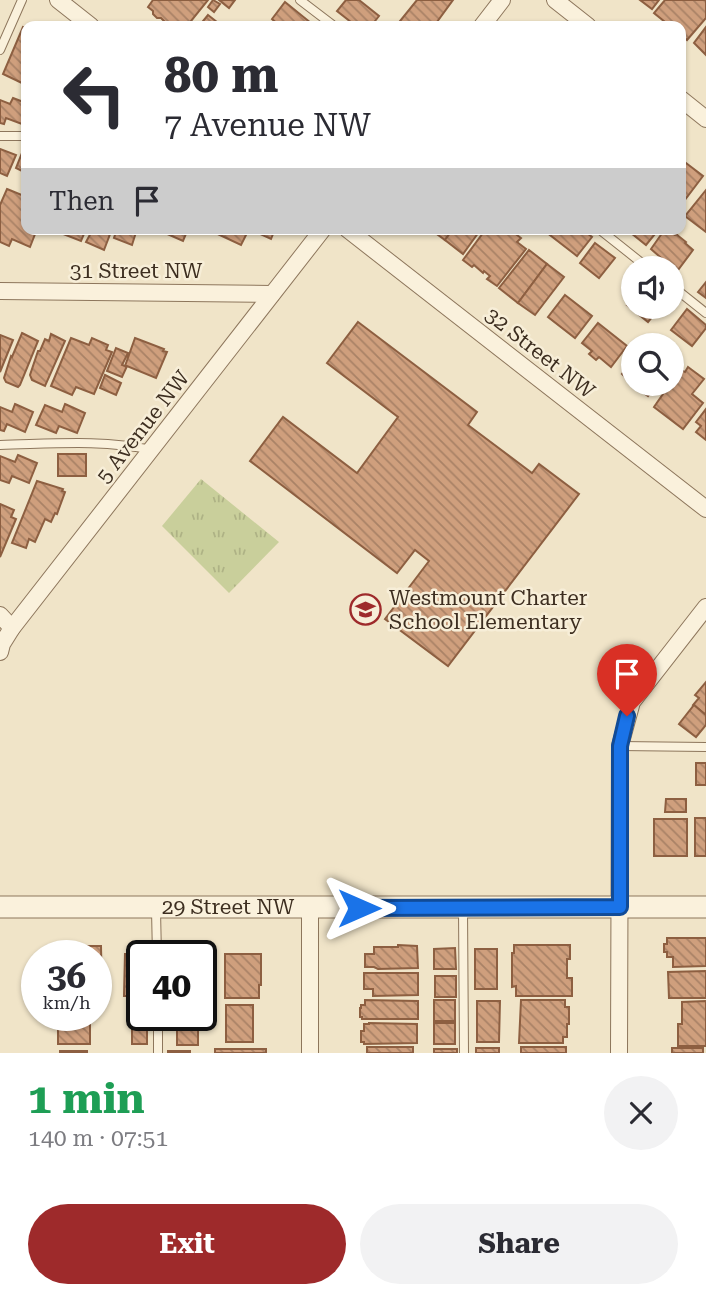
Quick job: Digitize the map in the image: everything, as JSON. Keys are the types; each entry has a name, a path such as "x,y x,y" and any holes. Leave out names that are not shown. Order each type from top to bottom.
{"street":[{"path":"58,0 85,21"},
{"path":"486,21 502,0"},
{"path":"555,0 582,21"},
{"path":"686,103 706,118"},
{"name":"5 Avenue NW","path":"0,652 12,628 318,235"},
{"name":"32 Street NW","path":"355,235 706,509"},
{"name":"31 Street NW","path":"0,292 272,294"},
{"path":"619,1053 620,746 632,702 706,607"},
{"path":"0,615 12,628"},
{"name":"29 Street NW","path":"0,908 706,907"},
{"path":"310,908 310,1053"}],"lane":[{"path":"0,50 22,0"},
{"path":"300,0 327,21"},
{"path":"0,136 21,136"},
{"path":"607,235 633,256"},
{"path":"684,296 706,313"},
{"path":"0,445 101,443 152,450"},
{"path":"620,746 706,747"},
{"path":"156,908 157,940"},
{"path":"463,908 464,1053"},
{"path":"158,1031 158,1053"}],"green space":[{"path":"201,479 279,542 229,593 162,526"}],"building":[{"path":"153,0 208,0 191,21 164,21 157,18 148,7"},
{"path":"213,0 220,4 214,12 208,7"},
{"path":"219,0 235,0 229,8"},
{"path":"346,0 359,0 379,16 375,21 350,21 337,11"},
{"path":"417,0 453,0 438,21 400,21"},
{"path":"640,0 659,0 652,9"},
{"path":"665,0 706,0 706,18 687,40 686,21 664,21 654,13"},
{"path":"285,2 309,21 274,21 272,19"},
{"path":"208,15 216,21 203,21"},
{"path":"706,27 706,55 694,43"},
{"path":"21,32 21,83 3,74"},
{"path":"13,98 21,101 21,124 6,118 4,124 0,123 0,100 10,104"},
{"path":"0,149 16,155 7,176 0,173"},
{"path":"21,156 21,170 16,168"},
{"path":"686,163 703,176 686,198"},
{"path":"7,189 21,195 21,235 35,235 30,247 12,239 9,246 0,242 0,205"},
{"path":"706,190 706,232 686,215"},
{"path":"66,235 84,235 81,241"},
{"path":"90,235 110,235 104,250 86,242"},
{"path":"115,235 135,235 132,245 114,238"},
{"path":"170,235 186,235 183,241"},
{"path":"220,235 246,235 241,245"},
{"path":"449,235 477,235 463,254 445,240"},
{"path":"482,235 517,235 521,238 517,242 526,249 497,286 487,279 490,276 484,271 483,273 463,260"},
{"path":"550,235 590,235 592,237 577,256"},
{"path":"634,235 654,235 646,245"},
{"path":"661,235 677,235 693,250 684,262 684,256 659,256 651,249"},
{"path":"595,243 615,258 599,278 580,263"},
{"path":"529,250 547,264 518,303 499,288"},
{"path":"547,264 564,277 535,315 518,303"},
{"path":"706,282 706,298 698,292"},
{"path":"565,295 592,316 575,338 548,317"},
{"path":"687,309 706,325 692,346 684,340 684,333 671,330 679,319 684,319"},
{"path":"358,322 477,412 468,425 532,473 539,464 579,494 448,666 385,619 429,561 415,550 397,573 250,461 283,417 357,473 398,417 327,363"},
{"path":"598,323 621,341 621,354 611,367 599,357 596,360 589,354 592,351 582,343"},
{"path":"22,333 38,341 18,387 6,382 4,378"},
{"path":"51,334 65,341 45,386 32,380 30,375 38,351 45,339 49,341"},
{"path":"0,335 13,340 0,372"},
{"path":"71,338 89,345 92,338 108,345 106,350 112,352 94,394 76,387 72,395 51,386"},
{"path":"135,338 167,352 156,378 127,366 122,377 107,371 116,348 128,353 122,365 125,366"},
{"path":"688,367 704,379 692,394 703,403 683,429 654,407 662,396 684,396 685,372"},
{"path":"105,375 121,383 116,395 100,388"},
{"path":"15,404 33,412 25,432 7,424 4,431 0,430 0,407 12,412"},
{"path":"65,404 85,413 77,433 59,426 56,433 36,425 45,405 62,412"},
{"path":"706,409 706,440 696,432 701,426 696,422"},
{"path":"58,454 86,454 86,476 58,476"},
{"path":"18,455 37,463 29,483 12,476 9,483 0,480 0,456 15,462"},
{"path":"37,481 65,492 57,514 55,513 51,522 45,519 35,542 29,539 26,548 12,543"},
{"path":"0,504 14,510 11,517 16,519 0,557"},
{"path":"706,682 706,715 693,705 699,698 695,695"},
{"path":"694,705 706,715 706,725 696,737 679,724"},
{"path":"696,763 706,763 706,785 696,785"},
{"path":"666,799 686,799 686,812 665,812"},
{"path":"695,818 706,818 706,856 695,856"},
{"path":"654,819 687,819 687,856 654,856"},
{"path":"667,938 706,938 706,966 673,967 673,957 667,957 667,952 664,952"},
{"path":"514,945 570,945 567,978 572,978 572,996 516,996 516,986 512,987"},
{"path":"417,946 418,968 365,967 365,954 374,954 374,947"},
{"path":"455,948 456,969 434,969 434,949"},
{"path":"475,949 497,949 497,989 475,989"},
{"path":"125,954 126,954 126,996"},
{"path":"225,954 261,954 259,998 225,998"},
{"path":"706,971 706,998 669,998 668,972"},
{"path":"364,973 418,973 418,995 373,996 373,989 364,989"},
{"path":"435,976 456,976 456,997 435,997"},
{"path":"365,1000 418,1001 418,1019 362,1019 360,1008 365,1005"},
{"path":"434,1000 455,1000 455,1021 434,1021"},
{"path":"521,1000 565,1000 565,1007 569,1007 569,1024 563,1043 519,1043"},
{"path":"477,1001 500,1001 499,1042 477,1042"},
{"path":"706,1001 706,1046 678,1046 682,1002"},
{"path":"226,1005 253,1005 253,1042 226,1042"},
{"path":"434,1023 455,1023 455,1044 434,1044"},
{"path":"364,1024 417,1024 417,1043 364,1044 361,1042 361,1031 364,1031"},
{"path":"58,1031 90,1031 90,1044 58,1044"},
{"path":"132,1031 147,1031 147,1044 132,1044"},
{"path":"177,1031 198,1031 198,1045 177,1045"},
{"path":"367,1047 413,1047 413,1053 367,1053"},
{"path":"521,1047 566,1047 566,1053 521,1053"},
{"path":"476,1048 499,1048 499,1053 476,1053"},
{"path":"672,1048 703,1048 703,1053 672,1053"},
{"path":"215,1049 266,1049 266,1053 215,1053"},
{"path":"434,1049 457,1049 457,1053 434,1053"},
{"path":"87,1051 87,1053 60,1053"},
{"path":"190,1051 190,1053 168,1053"}],"place":[{"name":"Westmount Charter School Elementary","path":"366,610"}],"route":[{"path":"359,908 620,907 620,746 627,716"}]}
